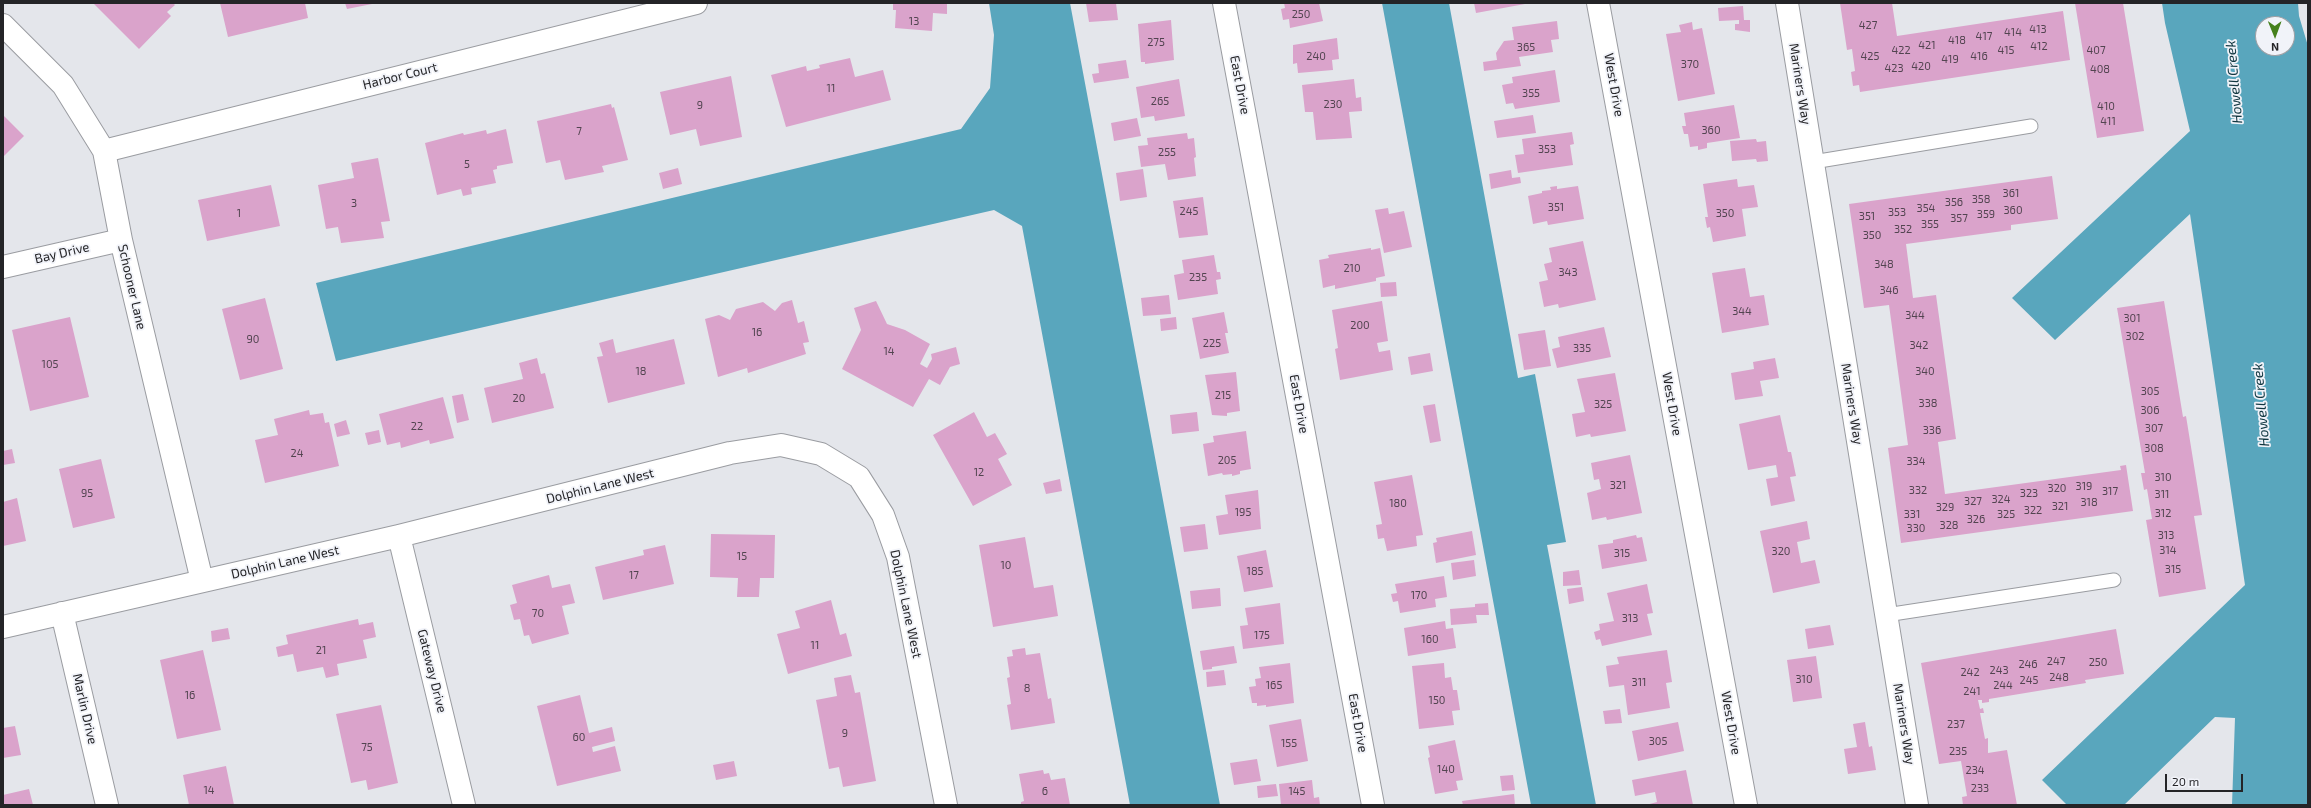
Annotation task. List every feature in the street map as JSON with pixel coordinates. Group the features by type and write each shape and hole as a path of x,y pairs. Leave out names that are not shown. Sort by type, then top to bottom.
{"street":[{"name":"Harbor Court","path":"104,152 696,3"},
{"name":"East Drive","path":"1224,3 1374,805"},
{"name":"West Drive","path":"1598,3 1746,805"},
{"name":"Mariners Way","path":"1787,3 1917,805"},
{"name":"Schooner Lane","path":"3,25 63,85 104,152 121,240 202,581"},
{"name":"Bay Drive","path":"3,267 121,240"},
{"name":"Dolphin Lane West","path":"3,627 62,612 399,536 730,453 781,445 821,454 859,477 883,515 896,550 946,805"},
{"name":"Gateway Drive","path":"399,536 464,805"},
{"name":"Marlin Drive","path":"62,612 107,805"}],"lane":[{"path":"1813,162 2031,126"},
{"path":"1886,615 2114,580"}],"water":[{"path":"989,3 1070,3 1220,805 1130,805 1022,226 994,210 336,361 316,283 961,129 990,88 994,35"},
{"path":"1382,3 1449,3 1518,378 1535,374 1566,542 1547,545 1596,805 1531,805"},
{"name":"Howell Creek","path":"2162,3 2298,3 2299,16 2308,46 2308,805 2232,805 2235,718 2215,717 2124,805 2067,805 2042,780 2245,585 2190,214 2055,340 2012,298 2190,131 2165,23"}],"building":[{"path":"93,3 173,3 175,5 167,12 171,16 139,49"},
{"path":"220,3 305,3 308,18 228,37"},
{"path":"345,3 372,3 372,4 347,9"},
{"path":"893,3 947,3 947,14 933,13 932,31 895,28 896,10 893,10"},
{"path":"1086,3 1116,3 1118,20 1089,22"},
{"path":"1284,3 1319,3 1323,21 1290,28 1289,19 1283,20 1281,9 1285,8"},
{"path":"1474,3 1525,3 1525,4 1476,13"},
{"path":"1840,3 1892,3 1897,36 2063,11 2070,60 1860,92 1859,85 1853,86 1851,72 1855,71 1852,49 1847,50"},
{"path":"2075,3 2123,3 2144,131 2097,138"},
{"path":"1743,6 1744,20 1750,20 1750,32 1735,30 1735,24 1739,24 1739,20 1719,21 1718,8"},
{"path":"1171,20 1174,60 1145,64 1145,62 1141,62 1138,24"},
{"path":"1557,21 1559,39 1551,40 1553,52 1519,57 1521,66 1484,71 1483,62 1497,60 1496,53 1504,41 1514,40 1512,27"},
{"path":"1692,22 1693,30 1702,28 1715,94 1678,101 1666,34 1681,32 1679,25"},
{"path":"1337,38 1339,59 1332,60 1333,70 1298,73 1297,63 1293,64 1293,45"},
{"path":"850,58 855,77 883,70 891,100 786,127 771,75 806,66 807,71 820,68 819,65"},
{"path":"1126,60 1129,78 1094,83 1092,74 1099,73 1098,64"},
{"path":"1555,70 1560,102 1515,109 1513,103 1506,104 1502,85 1513,83 1512,77"},
{"path":"731,76 742,137 700,146 696,129 670,135 660,92"},
{"path":"1179,79 1185,116 1155,121 1154,116 1141,118 1136,87"},
{"path":"1354,79 1356,98 1361,97 1362,111 1349,112 1352,138 1316,140 1313,112 1305,112 1302,85"},
{"path":"611,104 612,108 614,107 628,160 602,166 604,172 565,180 560,160 546,163 537,121"},
{"path":"1734,105 1740,138 1707,143 1707,148 1698,150 1698,146 1690,147 1688,134 1684,134 1682,126 1686,126 1684,113"},
{"path":"3,115 24,136 3,157"},
{"path":"1533,115 1536,133 1497,138 1494,121"},
{"path":"1137,118 1141,136 1114,141 1111,123"},
{"path":"506,129 513,163 497,166 497,169 493,170 496,183 471,188 472,194 463,196 461,189 437,195 425,143 463,133 464,135 486,130 487,134"},
{"path":"1572,132 1574,144 1570,145 1573,165 1518,173 1515,155 1524,154 1522,139"},
{"path":"1187,133 1188,139 1194,138 1196,176 1168,180 1165,164 1141,167 1138,146 1148,145 1147,138"},
{"path":"1756,139 1757,142 1766,141 1768,161 1757,162 1756,159 1732,161 1730,141"},
{"path":"378,158 390,221 381,222 384,238 341,243 338,227 326,229 318,185 354,178 351,163"},
{"path":"678,168 682,184 663,189 659,173"},
{"path":"1143,169 1147,197 1120,201 1116,173"},
{"path":"1511,170 1512,178 1520,177 1521,183 1491,189 1489,174"},
{"path":"2052,176 2058,219 2011,225 2011,230 1906,244 1913,298 1936,295 1956,439 1938,442 1945,494 2121,470 2120,466 2126,465 2133,511 1901,543 1888,448 1908,445 1889,305 1864,308 1849,204"},
{"path":"1737,179 1738,187 1754,185 1758,207 1742,209 1746,236 1713,242 1710,227 1707,228 1705,217 1708,217 1703,184"},
{"path":"271,185 280,226 207,241 198,200"},
{"path":"1557,186 1557,189 1578,186 1584,219 1548,225 1547,221 1533,224 1528,196 1542,193 1542,191 1551,190 1550,187"},
{"path":"1203,197 1208,235 1179,238 1173,201"},
{"path":"1388,208 1389,214 1404,211 1412,247 1384,253 1375,210"},
{"path":"1583,241 1596,300 1559,308 1558,304 1544,307 1539,282 1548,280 1544,264 1552,262 1549,248"},
{"path":"1371,248 1371,250 1380,248 1385,276 1376,278 1376,281 1335,289 1335,285 1323,288 1319,260 1329,258 1328,255"},
{"path":"1214,255 1217,272 1220,272 1221,279 1216,280 1218,294 1178,300 1174,275 1184,273 1182,260"},
{"path":"1745,268 1750,297 1764,295 1769,325 1722,333 1712,273"},
{"path":"1396,282 1397,296 1381,297 1380,283"},
{"path":"1169,295 1171,314 1143,316 1141,298"},
{"path":"265,298 283,369 240,380 222,309"},
{"path":"792,300 798,323 804,321 809,342 803,343 806,354 748,373 747,368 718,377 705,319 719,315 730,320 736,309 763,302 775,311 782,303"},
{"path":"876,301 887,324 905,330 930,344 920,364 927,368 932,359 931,354 956,347 960,364 950,367 940,385 929,379 913,407 842,369 861,330 854,308"},
{"path":"1382,301 1388,341 1377,343 1379,352 1390,350 1393,370 1340,380 1335,349 1338,348 1332,310"},
{"path":"2164,301 2183,417 2186,416 2202,515 2194,516 2206,589 2159,597 2146,520 2152,519 2147,489 2144,490 2141,473 2145,473 2117,308"},
{"path":"1224,312 1228,333 1225,333 1229,353 1200,359 1192,318"},
{"path":"70,317 89,397 30,411 12,330"},
{"path":"1176,317 1177,329 1161,331 1160,319"},
{"path":"1604,327 1611,357 1557,368 1552,349 1560,347 1558,337"},
{"path":"1545,330 1551,366 1524,370 1518,334"},
{"path":"613,339 616,353 674,339 685,384 608,403 597,357 603,356 599,343"},
{"path":"1430,353 1433,371 1411,375 1408,357"},
{"path":"537,358 541,374 545,373 554,408 492,423 484,388 523,379 519,363"},
{"path":"1775,358 1779,378 1760,381 1763,396 1735,400 1731,373 1754,369 1753,362"},
{"path":"1236,372 1240,411 1227,413 1227,416 1212,415 1205,375"},
{"path":"1615,373 1626,431 1591,437 1590,434 1576,437 1572,414 1585,412 1577,379"},
{"path":"463,394 469,420 457,423 452,396"},
{"path":"443,397 454,438 430,444 429,440 401,448 400,442 387,445 379,414"},
{"path":"1435,404 1441,441 1430,443 1423,406"},
{"path":"309,410 310,415 323,413 325,423 329,422 339,466 265,483 255,440 278,435 274,419"},
{"path":"974,412 987,437 995,433 1007,454 998,459 1012,485 973,506 933,435"},
{"path":"1197,412 1199,431 1172,434 1170,415"},
{"path":"1780,415 1788,452 1791,452 1796,476 1790,477 1795,501 1771,506 1766,479 1778,477 1776,465 1748,470 1739,424"},
{"path":"346,420 350,434 337,437 334,424"},
{"path":"379,430 381,442 368,445 365,433"},
{"path":"1246,431 1251,469 1240,471 1240,474 1232,476 1232,474 1223,475 1222,473 1208,476 1203,444 1214,442 1213,436"},
{"path":"12,449 15,463 3,465 3,451"},
{"path":"1630,455 1642,513 1607,520 1606,517 1592,520 1587,493 1601,489 1599,479 1594,480 1591,463"},
{"path":"101,459 115,518 73,528 59,469"},
{"path":"1412,475 1423,535 1416,536 1417,546 1387,551 1384,538 1378,539 1376,525 1382,524 1374,482"},
{"path":"1060,479 1062,491 1046,494 1043,483"},
{"path":"1258,490 1261,529 1219,535 1216,516 1228,514 1225,495"},
{"path":"17,498 26,541 3,546 3,502"},
{"path":"1807,521 1810,539 1797,542 1801,563 1815,560 1820,583 1773,593 1760,531"},
{"path":"1205,524 1208,549 1184,552 1180,527"},
{"path":"1472,531 1476,555 1436,563 1433,543 1437,542 1436,538"},
{"path":"711,534 775,535 774,578 760,578 759,597 737,597 738,578 710,577"},
{"path":"1636,535 1637,538 1642,537 1647,561 1602,569 1598,545 1613,543 1613,540"},
{"path":"1025,537 1034,588 1053,585 1058,616 993,627 979,545"},
{"path":"665,545 674,584 603,600 595,567 644,555 643,550"},
{"path":"1266,550 1273,587 1244,592 1237,556"},
{"path":"1474,560 1476,576 1453,580 1451,563"},
{"path":"1579,570 1581,585 1563,586 1563,572"},
{"path":"549,575 552,588 570,584 575,603 562,606 569,634 532,644 529,635 524,636 520,619 514,620 510,605 517,603 512,585"},
{"path":"1444,576 1447,597 1435,599 1436,607 1400,613 1398,601 1393,602 1391,594 1397,593 1395,584"},
{"path":"1647,584 1653,613 1647,614 1652,635 1602,646 1600,639 1596,640 1594,632 1600,630 1599,624 1614,621 1607,593"},
{"path":"1582,587 1584,601 1569,604 1567,589"},
{"path":"1220,588 1221,606 1192,609 1190,591"},
{"path":"831,600 840,635 846,633 852,656 788,674 777,634 800,628 795,611"},
{"path":"1280,603 1284,644 1243,649 1240,626 1248,625 1245,608"},
{"path":"1488,603 1489,615 1476,615 1477,623 1451,625 1450,609 1475,607 1475,604"},
{"path":"358,619 359,625 373,622 376,637 363,640 367,658 337,664 339,675 326,678 323,667 297,672 293,654 278,657 276,647 288,644 286,635"},
{"path":"1445,621 1446,629 1453,628 1456,648 1408,656 1404,628"},
{"path":"1830,625 1834,645 1808,649 1805,629"},
{"path":"228,628 230,639 212,642 211,631"},
{"path":"2116,629 2124,674 2085,680 2086,683 1989,699 1989,702 1982,703 1982,700 1978,700 1980,709 1983,708 1984,713 1980,713 1985,739 1988,738 1988,753 2007,750 2017,805 1963,805 1962,797 1967,796 1961,761 1939,764 1921,663"},
{"path":"1234,646 1237,663 1203,670 1200,651"},
{"path":"1025,648 1026,655 1040,653 1048,699 1051,698 1055,723 1011,730 1007,705 1011,704 1007,678 1010,677 1007,657 1013,656 1012,650"},
{"path":"203,650 221,730 177,739 160,660"},
{"path":"1667,650 1672,682 1666,683 1670,708 1628,715 1624,685 1609,687 1606,666 1619,664 1617,657"},
{"path":"1816,656 1822,698 1793,702 1787,660"},
{"path":"1290,663 1294,703 1266,707 1266,705 1257,706 1257,703 1252,703 1249,687 1256,686 1255,679 1261,678 1259,667"},
{"path":"1444,663 1445,678 1451,677 1453,690 1457,690 1460,710 1452,711 1454,725 1419,729 1412,666"},
{"path":"1224,670 1226,685 1207,687 1206,672"},
{"path":"851,675 855,693 860,692 876,781 843,787 839,767 829,769 816,700 837,696 834,678"},
{"path":"580,695 589,733 612,727 615,741 592,747 593,752 615,746 621,771 557,786 537,706"},
{"path":"381,705 398,783 368,790 366,780 351,783 336,714"},
{"path":"1620,709 1622,723 1605,724 1603,711"},
{"path":"1301,719 1308,761 1277,767 1269,725"},
{"path":"1678,722 1684,751 1638,761 1632,731"},
{"path":"1865,722 1869,747 1872,746 1876,770 1848,774 1844,749 1857,747 1853,724"},
{"path":"15,726 21,755 3,758 3,728"},
{"path":"1455,740 1463,780 1456,781 1458,790 1435,794 1428,758 1430,757 1428,746"},
{"path":"1257,759 1261,781 1234,785 1230,763"},
{"path":"734,761 737,776 716,780 713,765"},
{"path":"226,766 234,805 189,805 183,775"},
{"path":"1043,770 1044,774 1049,773 1051,780 1065,778 1070,805 1021,805 1021,802 1024,801 1019,774"},
{"path":"1686,770 1693,805 1646,805 1657,802 1655,792 1635,796 1632,780"},
{"path":"1513,775 1515,790 1502,791 1500,776"},
{"path":"1312,780 1314,798 1319,797 1320,805 1281,805 1279,784"},
{"path":"1276,784 1278,796 1258,798 1257,786"},
{"path":"29,789 33,805 3,805 3,795"},
{"path":"1514,794 1515,805 1463,805 1462,801"}]}
